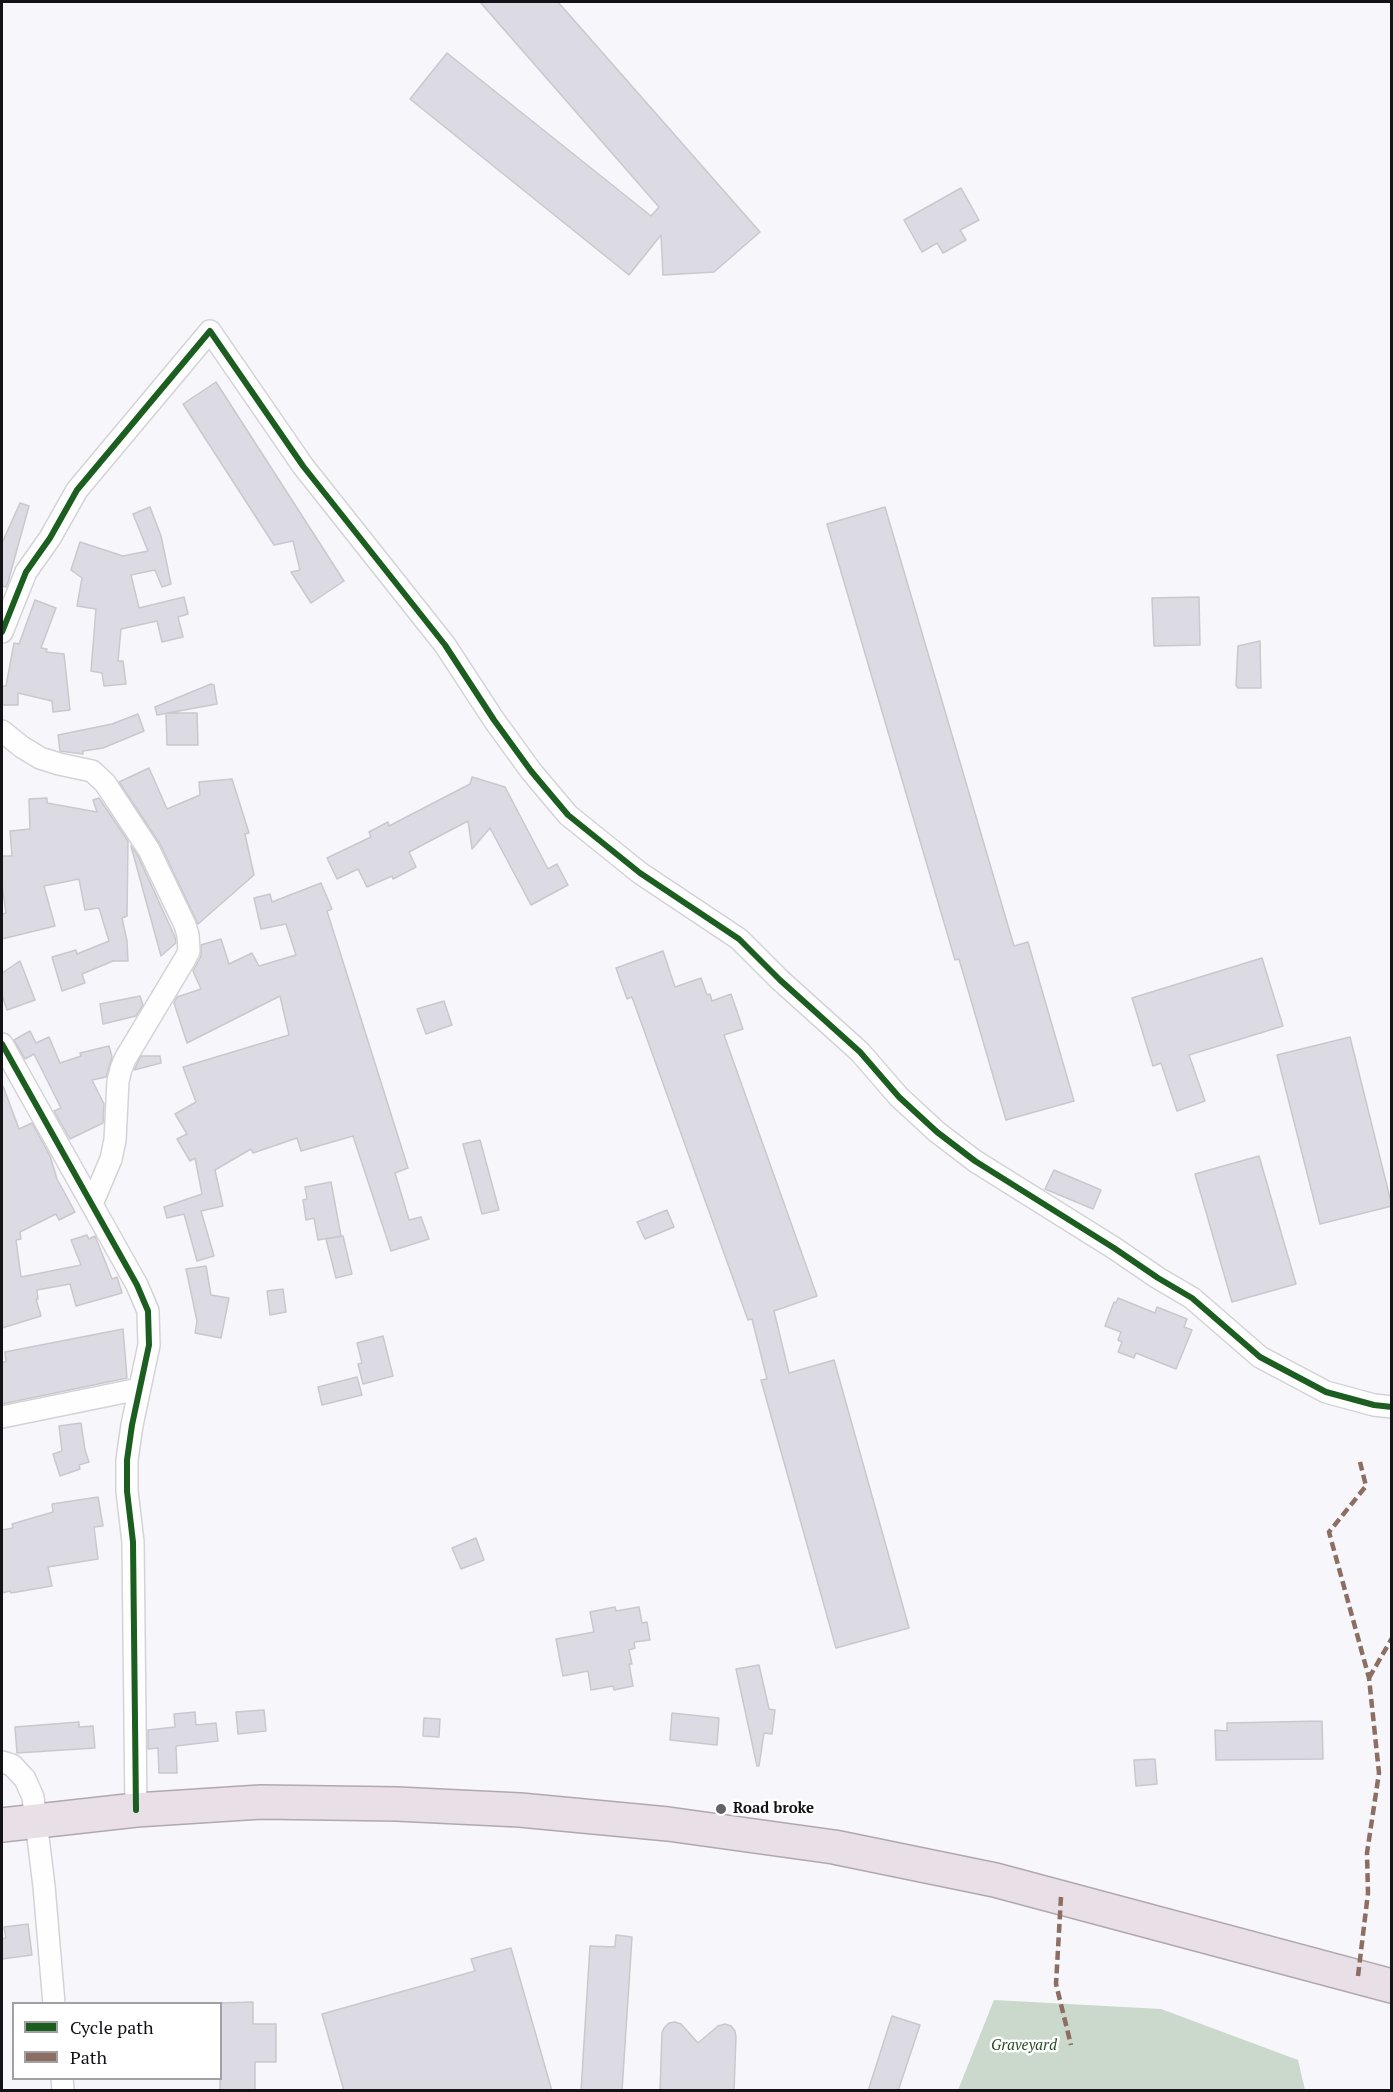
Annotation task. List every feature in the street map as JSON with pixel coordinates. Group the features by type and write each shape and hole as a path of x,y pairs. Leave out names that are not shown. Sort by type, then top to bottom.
{"highway":[{"path":"2,1825 136,1810 261,1802 397,1804 583,1815 668,1824 897,1858 995,1881 1392,1986"}],"street":[{"path":"2,632 26,572 50,538 77,490 210,331 303,466 445,645 494,720 531,771 568,815 640,873 739,939 780,980 860,1052 899,1097 937,1132 975,1161 1192,1298 1252,1350 1270,1362 1326,1392 1374,1405 1392,1407"},
{"path":"2,731 40,758 92,771 105,783 149,850 188,935 189,951 185,959 124,1059 118,1081 115,1140 111,1159 92,1204"},
{"path":"2,1044 138,1284 148,1311 149,1345 127,1460 127,1491 133,1542 136,1810"},
{"path":"2,1417 139,1389"},
{"path":"2,1762 12,1765 25,1779 33,1797 54,2002"}],"green space":[{"name":"Graveyard","path":"994,2000 1161,2009 1298,2060 1305,2090 958,2090"}],"building":[{"path":"480,2 558,2 760,232 714,272 663,275 661,235 629,275 410,99 447,53 651,216 659,207"},
{"path":"961,188 979,220 960,230 966,240 943,253 937,243 922,252 904,220"},
{"path":"216,382 344,581 311,603 291,572 300,570 293,541 274,545 183,404"},
{"path":"20,503 29,506 6,587 2,586 2,543"},
{"path":"150,507 161,536 171,584 162,587 155,570 131,575 139,608 184,597 188,614 178,617 183,637 162,642 157,621 121,629 118,661 123,661 126,684 104,686 102,673 91,671 96,609 77,606 82,578 71,570 80,542 123,556 148,551 133,514"},
{"path":"885,507 1014,946 1028,942 1074,1101 1006,1120 959,959 955,960 827,524"},
{"path":"1199,597 1200,645 1154,646 1152,598"},
{"path":"35,600 56,608 41,648 47,649 46,652 64,654 70,710 53,712 52,701 18,693 18,705 2,705 2,686 6,686 14,643 19,644"},
{"path":"1260,641 1261,688 1238,688 1236,685 1238,646"},
{"path":"211,684 214,685 217,704 157,715 155,707"},
{"path":"166,713 197,713 198,745 167,745"},
{"path":"138,714 144,731 103,748 83,751 83,754 60,751 58,735 112,724"},
{"path":"149,768 167,809 200,795 199,782 232,779 249,833 245,834 254,875 198,924 160,844 119,782"},
{"path":"472,777 505,787 548,869 557,864 568,885 531,905 490,828 472,849 468,821 409,852 416,867 393,879 392,876 367,887 358,869 337,879 327,858 371,837 369,832 388,822 389,826 470,784"},
{"path":"47,798 47,803 97,812 93,800 99,798 128,841 127,916 122,918 128,961 113,961 82,974 85,983 62,991 52,957 76,950 77,954 109,941 99,908 85,910 79,879 44,886 55,926 2,939 2,914 6,913 2,885 2,856 12,856 10,831 30,829 29,799"},
{"path":"131,846 138,856 175,937 176,943 161,956"},
{"path":"321,883 332,909 327,911 408,1168 395,1173 409,1220 421,1217 429,1239 391,1251 353,1136 301,1151 297,1138 253,1153 251,1149 215,1170 223,1206 201,1211 214,1256 197,1261 184,1214 167,1218 164,1207 202,1194 195,1158 190,1161 177,1139 187,1134 175,1114 196,1102 183,1067 289,1035 280,996 187,1043 174,1003 177,997 201,989 193,971 201,956 201,945 221,939 229,964 252,953 259,966 296,955 286,924 261,929 254,898 270,894 272,902"},
{"path":"663,951 675,987 701,978 707,995 710,994 712,1001 731,994 743,1029 724,1035 817,1296 774,1311 789,1373 834,1360 909,1628 836,1648 761,1380 767,1379 752,1319 748,1320 632,997 627,999 616,968"},
{"path":"1262,958 1283,1026 1189,1055 1205,1101 1177,1111 1161,1063 1153,1066 1132,998"},
{"path":"20,961 35,1000 7,1010 2,995 2,973"},
{"path":"140,996 143,1005 136,1016 103,1024 100,1004"},
{"path":"444,1001 452,1025 426,1034 417,1009"},
{"path":"30,1031 36,1043 49,1037 60,1063 81,1056 80,1053 109,1046 112,1057 106,1077 92,1080 104,1104 103,1123 70,1139 54,1111 61,1108 34,1054 25,1059 14,1040"},
{"path":"1350,1037 1392,1206 1320,1224 1277,1055"},
{"path":"141,1056 160,1056 161,1063 134,1070"},
{"path":"2,1086 19,1129 32,1123 50,1156 57,1179 75,1212 59,1220 56,1214 20,1232 21,1239 16,1240 21,1277 81,1265 71,1240 87,1235 89,1239 95,1236 112,1279 117,1277 122,1293 76,1306 70,1284 37,1290 38,1299 36,1299 41,1316 2,1328"},
{"path":"480,1140 499,1210 482,1214 463,1144"},
{"path":"1259,1156 1296,1284 1232,1302 1195,1174"},
{"path":"1054,1170 1101,1190 1093,1209 1045,1189"},
{"path":"331,1182 341,1236 318,1240 314,1218 306,1220 303,1200 307,1199 305,1187"},
{"path":"667,1210 674,1227 645,1239 637,1222"},
{"path":"343,1236 352,1274 336,1278 326,1239"},
{"path":"206,1266 211,1295 229,1298 221,1338 195,1333 197,1321 186,1269"},
{"path":"283,1289 286,1312 270,1315 267,1291"},
{"path":"1118,1298 1155,1313 1157,1307 1187,1319 1184,1327 1192,1330 1176,1369 1136,1353 1134,1358 1118,1352 1122,1342 1118,1340 1121,1332 1105,1326 1114,1302 1116,1303"},
{"path":"123,1329 127,1378 2,1404 2,1362 6,1362 5,1352"},
{"path":"383,1336 393,1376 363,1384 358,1364 362,1363 357,1343"},
{"path":"357,1377 362,1395 322,1405 318,1387"},
{"path":"81,1423 89,1462 79,1465 80,1469 60,1476 53,1454 62,1451 59,1426"},
{"path":"98,1497 103,1526 94,1527 98,1559 48,1567 52,1586 2,1593 2,1530 13,1528 12,1524 53,1512 52,1504"},
{"path":"476,1538 484,1560 461,1569 452,1548"},
{"path":"615,1607 616,1611 639,1607 642,1623 647,1622 650,1640 634,1642 635,1648 629,1650 633,1686 614,1690 613,1686 591,1690 588,1671 563,1676 556,1639 594,1632 590,1612"},
{"path":"759,1665 769,1709 775,1710 772,1734 764,1733 759,1766 757,1766 736,1669"},
{"path":"264,1710 266,1731 238,1734 236,1712"},
{"path":"195,1712 196,1725 216,1723 218,1741 176,1746 177,1773 159,1773 158,1748 148,1749 148,1730 175,1727 174,1714"},
{"path":"672,1713 719,1718 717,1745 670,1740"},
{"path":"424,1718 440,1719 439,1737 423,1736"},
{"path":"1322,1721 1323,1759 1216,1760 1215,1730 1227,1731 1227,1723"},
{"path":"79,1722 79,1727 93,1726 95,1748 17,1753 15,1727"},
{"path":"1155,1759 1157,1784 1136,1786 1134,1760"},
{"path":"28,1924 32,1955 2,1959 2,1939 6,1938 4,1927"},
{"path":"616,1935 632,1937 622,2091 581,2091 590,1946 615,1947"},
{"path":"511,1948 552,2091 344,2091 322,2014 475,1971 471,1959"},
{"path":"253,2002 253,2024 276,2024 276,2062 255,2062 255,2091 220,2091 222,2003"},
{"path":"892,2016 920,2025 898,2091 868,2091"},
{"path":"669,2023 681,2024 698,2043 718,2026 725,2024 731,2026 736,2037 734,2091 660,2090 662,2033"}],"marked path":[{"path":"1358,1976 1368,1893 1367,1853 1379,1773 1369,1678 1329,1532 1366,1486 1360,1462"},
{"path":"1369,1678 1392,1638"},
{"path":"1061,1897 1056,1984 1071,2045"}],"cycle path":[{"path":"2,632 26,572 50,538 77,490 210,331 303,466 445,645 494,720 531,771 568,815 640,873 739,939 780,980 860,1052 899,1097 937,1132 975,1161 1192,1298 1260,1357 1326,1392 1374,1405 1392,1407"},
{"path":"2,1044 137,1285 148,1311 149,1345 127,1460 127,1491 133,1542 136,1810"}],"place":[{"name":"Road broke","path":"721,1809"}]}
